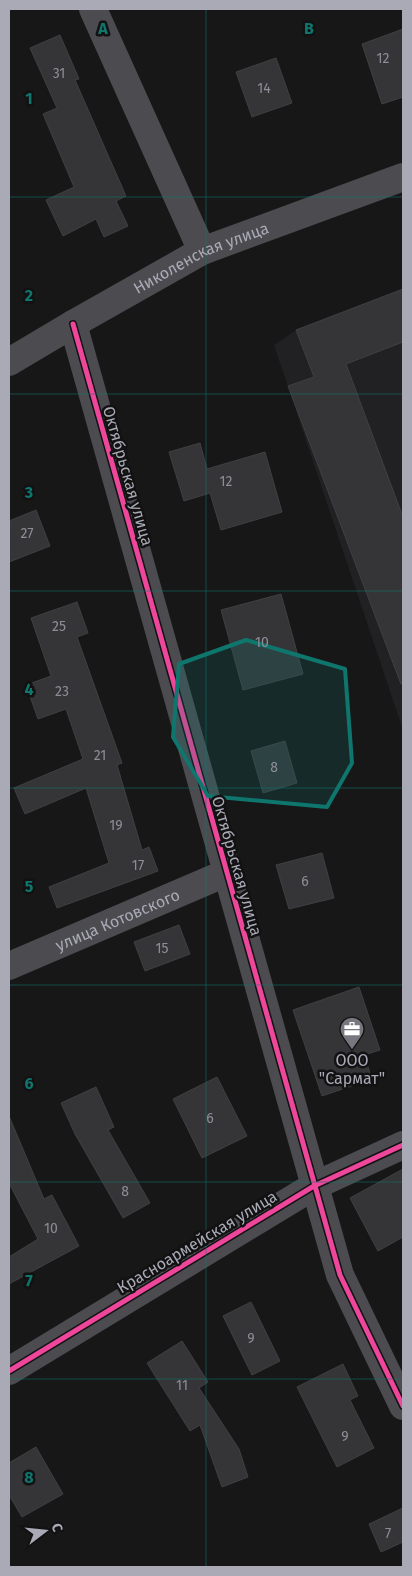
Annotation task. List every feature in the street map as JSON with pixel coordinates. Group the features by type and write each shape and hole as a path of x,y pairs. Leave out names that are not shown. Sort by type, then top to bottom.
{"street":[{"path":"94,9 202,251"},
{"name":"Николенская улица","path":"9,362 72,324 202,251 403,177"},
{"name":"Октябрьская улица","path":"72,324 340,1275 403,1406"},
{"name":"улица Котовского","path":"9,966 226,873"},
{"name":"Красноармейская улица","path":"9,1371 314,1186 403,1145"}],"highlighted area":[{"path":"246,640 345,669 352,763 327,807 208,796 173,737 179,664"}],"shaded area":[{"path":"403,289 403,730 274,345 296,330"}],"building":[{"path":"403,29 403,97 382,104 362,44"},
{"path":"60,35 79,79 75,80 126,196 116,201 128,226 104,237 96,219 63,236 46,200 74,187 43,114 57,108 30,48"},
{"path":"276,58 292,103 252,117 236,72"},
{"path":"403,289 403,342 346,364 403,517 403,683 401,684 288,386 314,377 296,330"},
{"path":"200,443 207,469 265,452 282,512 221,530 210,493 184,501 169,452"},
{"path":"36,510 50,546 9,562 9,521"},
{"path":"281,594 303,674 243,690 221,610"},
{"path":"77,602 88,633 77,637 122,763 117,765 142,850 149,847 158,871 57,908 49,887 109,863 86,788 25,814 14,788 83,759 66,709 38,719 26,685 51,676 31,618"},
{"path":"285,741 297,783 263,793 251,751"},
{"path":"322,853 334,898 289,909 276,865"},
{"path":"179,925 190,954 145,971 134,942"},
{"path":"359,987 380,1050 364,1055 372,1079 322,1096 293,1010"},
{"path":"217,1077 247,1136 202,1158 173,1099"},
{"path":"96,1087 114,1127 108,1130 150,1203 123,1218 75,1134 61,1103"},
{"path":"9,1116 44,1199 52,1195 79,1246 9,1284 9,1257 38,1239 9,1183"},
{"path":"403,1169 403,1237 378,1251 350,1198"},
{"path":"251,1302 280,1361 252,1375 223,1316"},
{"path":"182,1341 208,1382 199,1388 239,1449 248,1477 222,1487 200,1425 190,1431 147,1363"},
{"path":"343,1364 358,1396 350,1400 374,1448 337,1467 297,1387"},
{"path":"36,1447 63,1494 22,1517 9,1495 9,1463"},
{"path":"403,1508 403,1542 381,1552 369,1524"}],"cycle path":[{"path":"73,324 340,1275 403,1406"},
{"path":"9,1371 314,1186 403,1145"}],"place":[{"name":"ООО \"Сармат\"","path":"352,1050"}]}
